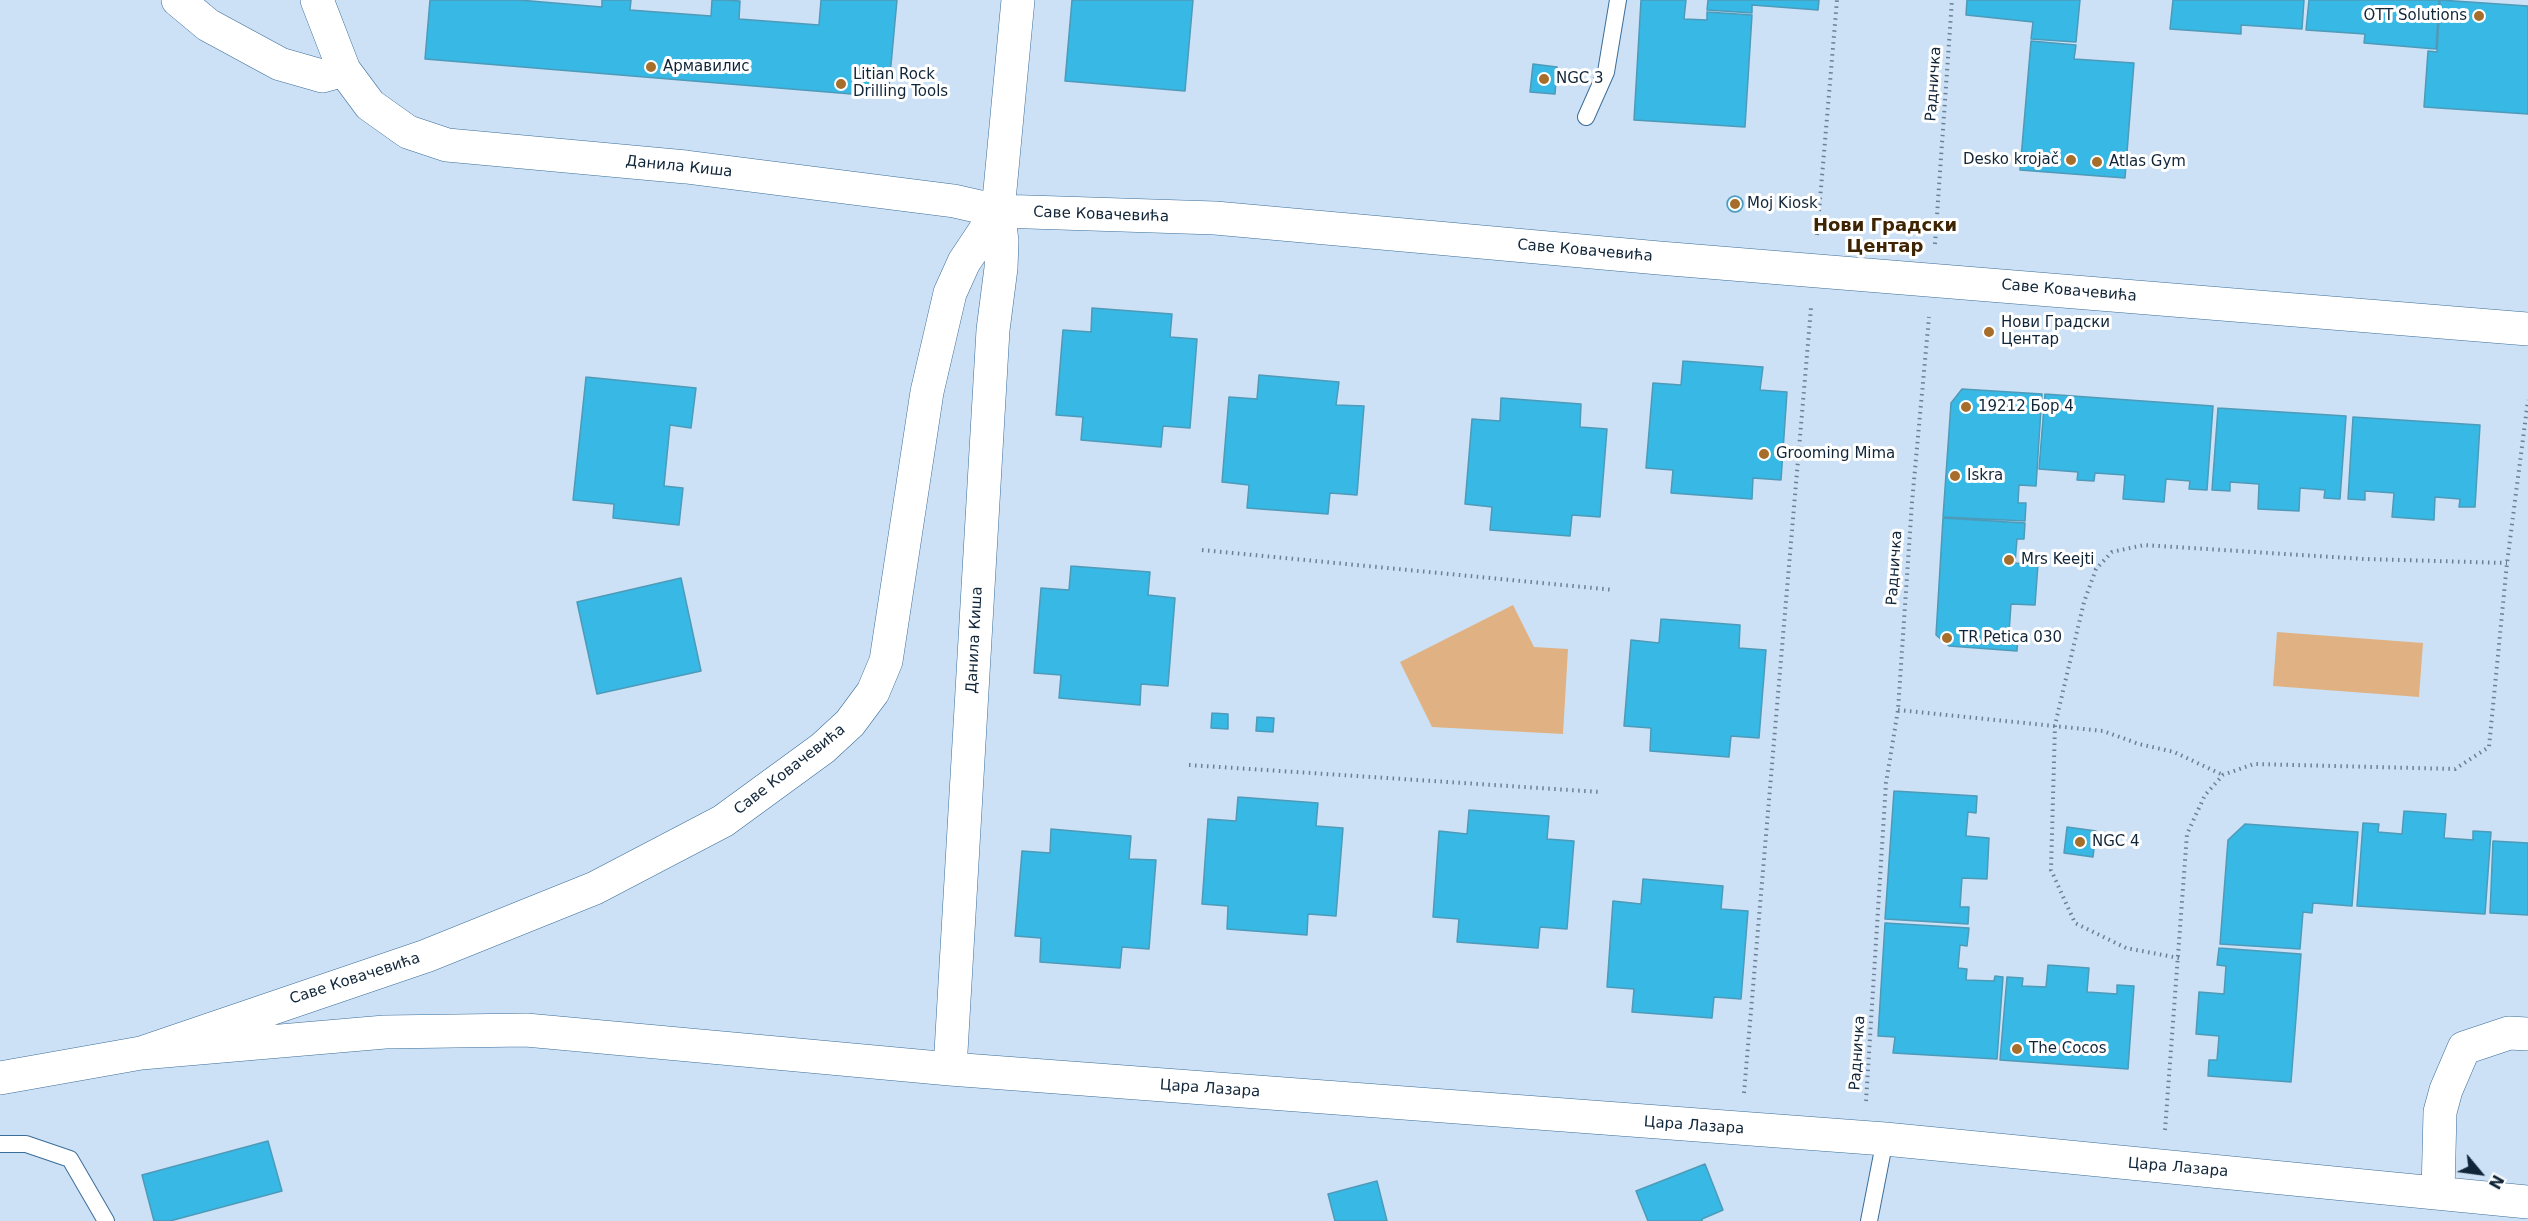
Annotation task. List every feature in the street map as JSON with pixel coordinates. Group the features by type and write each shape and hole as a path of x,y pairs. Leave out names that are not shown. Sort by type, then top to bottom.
{"street":[{"path":"178,0 208,25 280,64 322,76 344,70"},
{"name":"Данила Киша","path":"317,0 344,70 370,105 408,132 447,145 686,167 954,201 998,212"},
{"name":"Данила Киша","path":"950,1069 993,330 1001,268 1002,241 998,212 1018,0"},
{"name":"Саве Ковачевића","path":"141,1053 426,956 595,888 723,821 823,748 850,723 873,692 886,661 927,392 950,293 964,262 998,212 1215,218 2528,329"},
{"path":"2495,327 2528,310"},
{"name":"Цара Лазара","path":"141,1053 385,1032 526,1030 950,1069 1875,1139 2528,1202"},
{"path":"2438,1193 2440,1112 2446,1090 2464,1048 2509,1033 2528,1034"},
{"path":"0,1078 141,1053"}],"lane":[{"path":"1586,117 1606,72 1618,0"},
{"path":"1869,1221 1875,1139"},
{"path":"0,1144 26,1144 70,1159 106,1221"}],"path":[{"path":"1740,1129 1837,0"},
{"name":"Радничка","path":"1875,1139 1886,783 1898,710 1912,502 1932,280 1952,0"},
{"path":"2162,1167 2187,834 2205,795 2223,775 2254,764 2455,769 2489,747 2507,563 2528,400"},
{"path":"2179,958 2126,948 2075,923 2051,870 2055,725 2084,602 2096,569 2112,552 2144,545 2364,559 2507,563"},
{"path":"1203,550 1614,590"},
{"path":"1898,710 2103,731 2139,744 2174,752 2223,775"},
{"path":"1189,765 1600,792"}],"shaded area":[{"path":"1513,605 1534,647 1568,649 1563,734 1432,727 1400,662"},
{"path":"2277,632 2423,643 2419,697 2273,686"}],"building":[{"path":"430,0 519,0 602,7 602,0 631,0 630,10 711,16 712,0 740,1 739,19 819,25 821,0 897,0 888,97 425,59"},
{"path":"1072,0 1193,0 1185,91 1065,81"},
{"path":"1641,0 1686,0 1684,19 1707,20 1707,12 1752,15 1745,127 1634,120"},
{"path":"1708,0 1819,0 1818,10 1752,5 1752,13 1707,10"},
{"path":"1967,0 2080,0 2076,42 2031,39 2033,22 1966,15"},
{"path":"2173,0 2304,0 2302,29 2241,25 2241,34 2170,29"},
{"path":"2309,0 2439,0 2436,49 2364,43 2365,34 2306,30"},
{"path":"2440,0 2528,6 2528,114 2424,107 2428,51 2437,52"},
{"path":"2031,41 2076,45 2074,59 2134,63 2125,178 2020,170"},
{"name":"NGC 3","path":"1533,64 1557,67 1555,94 1530,92"},
{"name":"Moj Kiosk","path":"1732,196 1738,196 1743,204 1741,210 1732,212 1727,207 1727,201"},
{"path":"1092,308 1172,314 1170,337 1197,339 1190,428 1163,426 1161,447 1081,440 1083,417 1056,415 1063,330 1091,332"},
{"path":"1683,361 1763,367 1760,390 1787,392 1781,480 1753,478 1752,499 1671,493 1673,470 1646,468 1653,383 1681,385"},
{"path":"1259,375 1339,382 1336,405 1364,406 1357,495 1330,493 1328,514 1247,508 1249,485 1222,482 1229,397 1257,399"},
{"path":"586,377 696,388 691,428 670,425 664,486 683,488 679,525 613,518 614,504 573,500"},
{"path":"1962,389 2042,394 2036,486 2019,485 2018,503 2026,503 2025,521 1943,517 1951,403"},
{"path":"2045,394 2213,406 2207,490 2189,489 2190,481 2166,479 2164,502 2123,499 2125,475 2095,473 2094,481 2077,480 2078,472 2039,469"},
{"path":"1501,398 1581,404 1580,427 1607,429 1600,517 1572,515 1570,536 1490,530 1492,507 1465,504 1472,419 1500,421"},
{"path":"2218,408 2346,416 2340,499 2324,498 2325,490 2300,488 2299,511 2258,509 2259,484 2230,482 2230,491 2212,490"},
{"path":"2353,417 2480,425 2475,507 2459,507 2460,499 2435,497 2434,520 2392,517 2394,493 2365,491 2365,500 2348,499"},
{"path":"1943,518 2025,523 2024,539 2017,539 2015,563 2038,564 2035,605 2011,604 2009,633 2018,634 2017,651 1949,646 1936,635"},
{"path":"1071,566 1150,572 1148,595 1175,598 1168,686 1141,684 1140,705 1059,698 1061,675 1034,673 1041,588 1069,590"},
{"path":"681,578 701,671 597,694 577,602"},
{"path":"1661,619 1740,625 1739,648 1766,650 1759,738 1731,736 1729,757 1650,751 1651,728 1624,726 1631,640 1659,643"},
{"path":"1212,713 1228,714 1228,729 1211,728"},
{"path":"1257,717 1274,718 1273,732 1256,731"},
{"path":"1894,791 1977,796 1976,813 1968,812 1966,836 1989,838 1987,879 1962,878 1960,907 1969,907 1968,924 1885,919"},
{"path":"1238,797 1318,803 1316,826 1343,828 1336,916 1308,914 1307,935 1227,929 1228,906 1202,904 1208,819 1236,821"},
{"path":"1469,810 1549,816 1547,839 1574,841 1567,929 1540,927 1538,948 1457,942 1459,919 1433,917 1439,831 1467,834"},
{"path":"2404,811 2446,814 2444,838 2473,840 2473,831 2491,832 2485,914 2357,906 2363,823 2379,824 2378,832 2402,834"},
{"path":"2245,824 2358,832 2352,906 2313,903 2312,913 2303,912 2300,949 2220,944 2228,840"},
{"name":"NGC 4","path":"2067,827 2096,831 2093,857 2064,853"},
{"path":"1051,829 1131,836 1129,859 1156,860 1149,949 1122,947 1120,968 1040,962 1041,938 1015,936 1022,851 1050,853"},
{"path":"2493,841 2528,843 2528,915 2490,913"},
{"path":"1643,879 1723,886 1721,909 1748,911 1741,999 1714,997 1712,1018 1632,1012 1634,989 1607,987 1613,901 1641,904"},
{"path":"1885,923 1969,928 1967,946 1960,945 1958,968 1967,969 1966,980 1994,981 1995,976 2003,977 1997,1059 1893,1053 1895,1037 1878,1036"},
{"path":"2219,948 2301,954 2291,1082 2208,1076 2209,1060 2217,1060 2219,1036 2196,1034 2199,992 2224,994 2226,966 2217,965"},
{"path":"2048,965 2089,968 2087,992 2117,994 2117,985 2134,986 2128,1069 2000,1060 2007,977 2023,978 2022,986 2046,987"},
{"path":"268,1141 282,1191 170,1221 154,1221 142,1175"},
{"path":"1705,1164 1723,1210 1702,1221 1648,1221 1636,1191"},
{"path":"1377,1181 1387,1221 1335,1221 1328,1194"}],"place":[{"name":"OTT Solutions","path":"2479,16"},
{"name":"Армавилис","path":"651,67"},
{"name":"NGC 3","path":"1544,79"},
{"name":"Litian Rock Drilling Tools","path":"841,84"},
{"name":"Desko krojač","path":"2071,160"},
{"name":"Atlas Gym","path":"2097,162"},
{"name":"Moj Kiosk","path":"1735,204"},
{"name":"Нови Градски Центар","path":"1989,332"},
{"name":"19212 Бор 4","path":"1966,407"},
{"name":"Grooming Mima","path":"1764,454"},
{"name":"Iskra","path":"1955,476"},
{"name":"Mrs Keejti","path":"2009,560"},
{"name":"TR Petica 030","path":"1947,638"},
{"name":"NGC 4","path":"2080,842"},
{"name":"The Cocos","path":"2017,1049"}],"district":[{"name":"Нови Градски Центар","path":"1885,236"}]}
